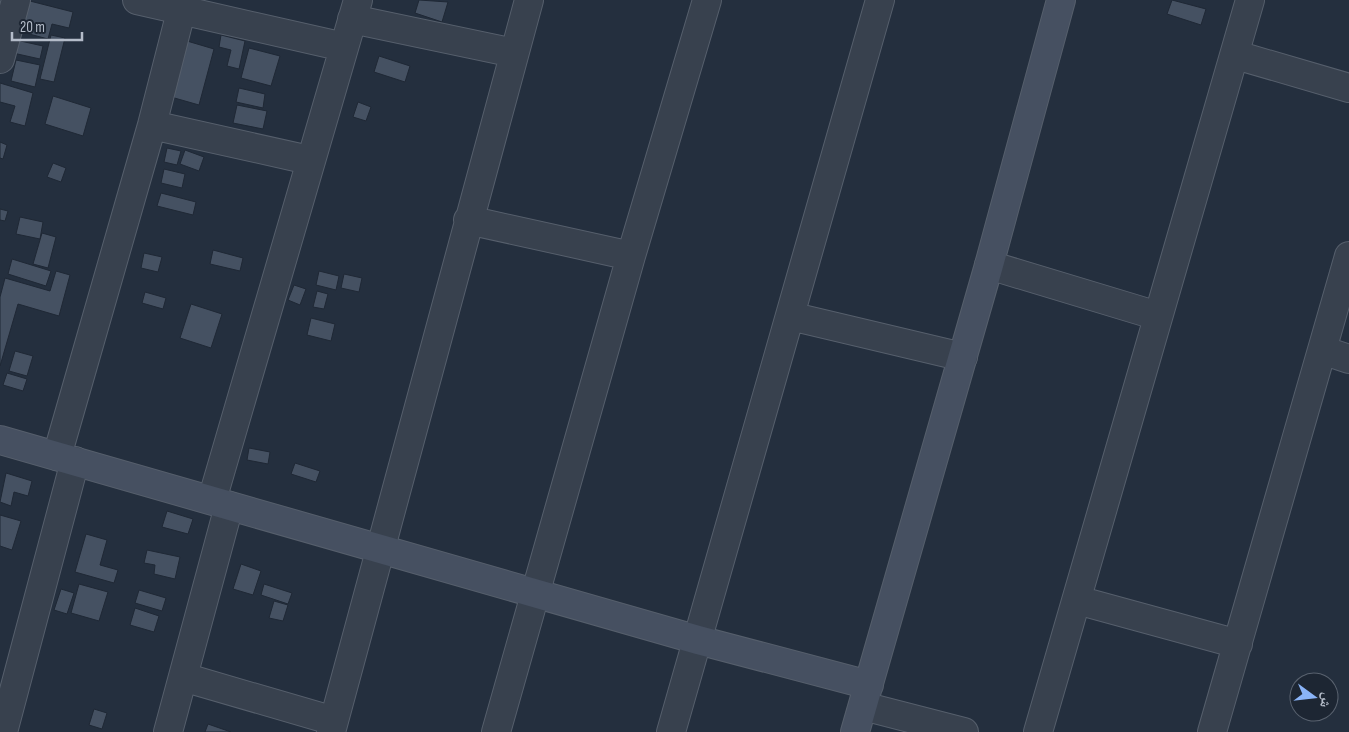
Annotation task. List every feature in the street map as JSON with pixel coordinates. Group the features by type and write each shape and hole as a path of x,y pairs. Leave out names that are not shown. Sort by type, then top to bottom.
{"street":[{"path":"0,59 16,0"},
{"path":"137,0 183,4 344,47"},
{"path":"183,676 333,727 468,220 529,0"},
{"path":"496,732 707,0"},
{"path":"672,732 880,0"},
{"path":"855,732 989,265 1061,0"},
{"path":"1038,732 1158,316 1236,55 1250,0"},
{"path":"3,732 66,458 183,4"},
{"path":"168,732 183,676 221,503 309,160 355,9 514,53"},
{"path":"1236,55 1349,88"},
{"path":"152,125 309,160"},
{"path":"468,220 632,256"},
{"path":"1212,732 1349,256"},
{"path":"989,265 1158,316"},
{"path":"790,316 963,357"},
{"path":"1322,350 1349,358"},
{"path":"0,440 536,592 698,640 866,696 964,732"},
{"path":"1077,600 1238,644"}],"building":[{"path":"26,0 73,12 69,28 52,24 48,39 18,31"},
{"path":"419,0 448,2 442,22 415,13"},
{"path":"1172,0 1206,9 1201,25 1167,14"},
{"path":"51,35 65,38 54,82 40,79"},
{"path":"221,35 245,41 239,69 227,66 231,50 219,47"},
{"path":"16,40 43,46 40,59 13,53"},
{"path":"187,41 214,49 199,105 171,97"},
{"path":"249,48 280,56 271,86 241,78"},
{"path":"379,56 410,66 405,82 374,72"},
{"path":"16,60 40,65 35,87 11,81"},
{"path":"0,83 33,93 25,126 10,122 15,106 0,102"},
{"path":"239,88 265,94 263,108 236,102"},
{"path":"53,96 91,108 83,136 45,124"},
{"path":"358,102 371,107 366,121 353,117"},
{"path":"237,105 267,111 263,129 233,123"},
{"path":"0,142 7,145 3,159 0,158"},
{"path":"167,148 181,151 177,165 164,162"},
{"path":"185,150 204,157 199,171 180,164"},
{"path":"53,163 66,168 61,182 47,177"},
{"path":"164,169 185,174 182,188 161,183"},
{"path":"161,193 196,202 193,215 157,206"},
{"path":"0,209 8,211 5,221 0,220"},
{"path":"20,217 43,222 40,239 16,234"},
{"path":"42,233 56,237 48,268 33,264"},
{"path":"213,250 243,258 240,271 210,264"},
{"path":"144,253 162,257 158,272 141,268"},
{"path":"12,259 51,271 46,286 8,274"},
{"path":"56,271 70,275 59,316 18,304 0,366 0,297 5,278 50,291"},
{"path":"319,271 339,276 336,290 316,285"},
{"path":"344,274 362,278 359,292 341,288"},
{"path":"294,285 306,289 300,305 288,300"},
{"path":"317,291 328,294 324,309 313,307"},
{"path":"145,292 166,298 163,309 142,303"},
{"path":"191,304 222,314 211,348 180,338"},
{"path":"311,318 335,324 331,341 307,335"},
{"path":"15,351 33,356 27,376 9,371"},
{"path":"7,373 27,379 23,391 3,385"},
{"path":"249,448 270,452 268,464 247,460"},
{"path":"295,463 320,471 316,482 291,474"},
{"path":"6,473 32,481 28,496 14,492 11,506 0,502"},
{"path":"167,511 193,519 188,534 162,527"},
{"path":"0,515 21,521 12,550 0,546"},
{"path":"86,534 107,540 100,565 118,570 114,583 75,572"},
{"path":"147,550 180,557 175,579 154,574 155,565 144,563"},
{"path":"241,564 261,571 253,595 233,589"},
{"path":"79,584 108,592 99,621 71,613"},
{"path":"264,584 292,593 288,604 261,595"},
{"path":"61,589 74,593 67,614 54,610"},
{"path":"139,590 166,598 162,611 135,603"},
{"path":"274,601 288,605 283,621 269,618"},
{"path":"135,608 159,616 154,632 130,625"},
{"path":"94,709 107,713 102,729 89,725"},
{"path":"208,724 231,732 205,732"}]}
